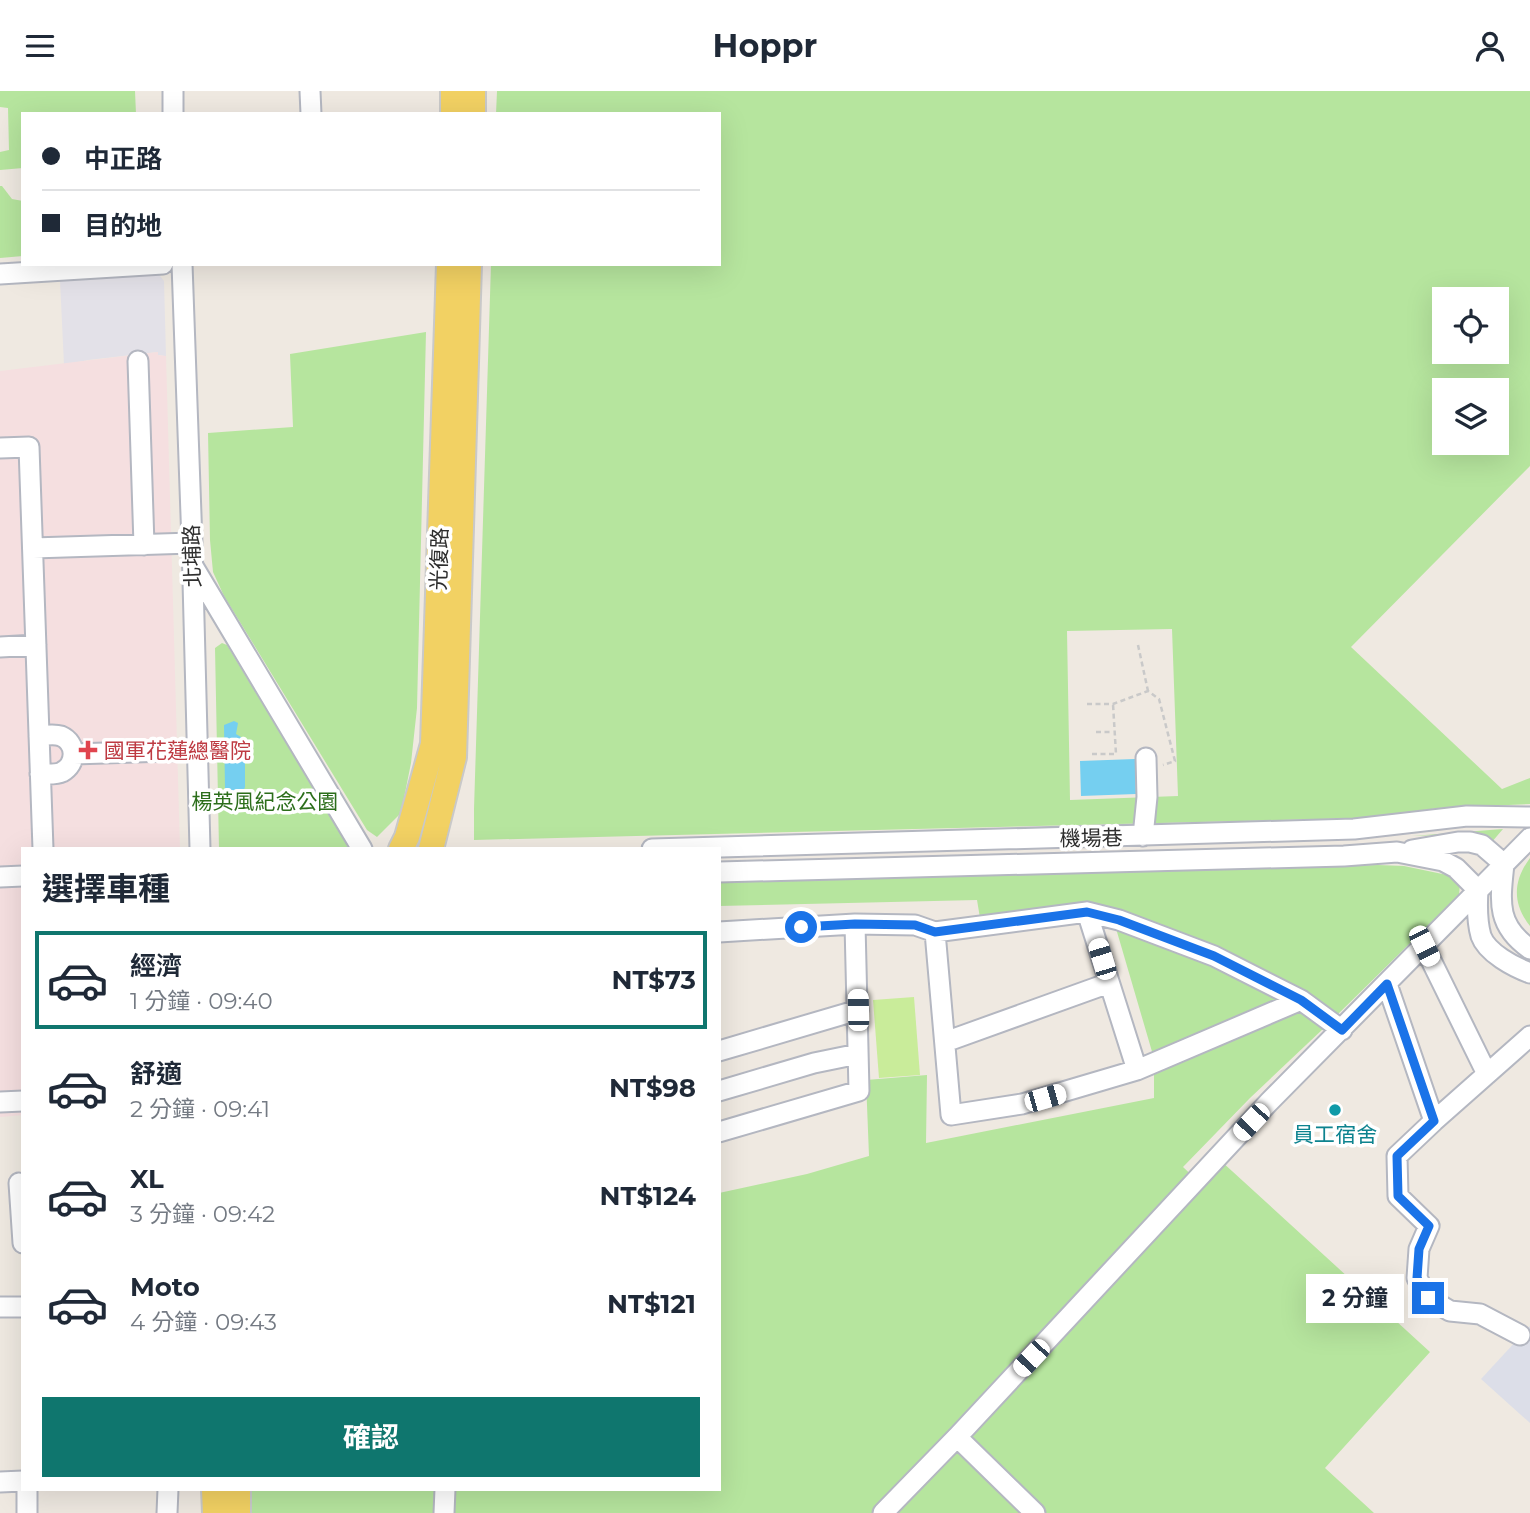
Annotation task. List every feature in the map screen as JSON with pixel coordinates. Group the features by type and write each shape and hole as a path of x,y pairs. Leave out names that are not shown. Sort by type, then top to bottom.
{"main road":[{"path":"453,91 453,112"},
{"path":"473,91 473,112"},
{"name":"光復路","path":"404,843 433,744 449,266"},
{"name":"光復路","path":"435,847 454,757 469,266"},
{"path":"214,1491 215,1513"},
{"path":"238,1491 238,1513"}],"street":[{"path":"173,91 173,112"},
{"path":"310,91 310,112"},
{"path":"0,274 130,266"},
{"name":"北埔路","path":"181,266 200,847"},
{"path":"138,361 144,545"},
{"path":"0,448 29,447 43,847"},
{"path":"33,548 192,543"},
{"path":"192,565 361,847"},
{"path":"0,647 36,645"},
{"path":"39,736 63,737 69,741 74,754 65,771 40,774"},
{"path":"74,754 197,750"},
{"path":"1143,836 1147,797 1146,765"},
{"name":"機場巷","path":"721,847 1354,829 1467,816 1530,817"},
{"path":"883,1513 1269,1102 1530,838"},
{"name":"機場巷","path":"721,872 1330,857 1397,852 1458,842 1482,845 1504,864"},
{"path":"404,843 429,847"},
{"name":"機場巷","path":"1397,852 1443,861 1455,868 1478,890"},
{"path":"1504,864 1501,896 1504,919 1517,940 1530,949"},
{"path":"0,877 21,876"},
{"path":"1478,890 1477,911 1482,938 1501,959 1530,973"},
{"path":"1087,912 1137,1070"},
{"path":"721,932 855,924 915,925 935,932 1087,912 1119,920 1214,956 1301,1000 1342,1030"},
{"path":"721,1131 859,1091 855,924"},
{"path":"935,932 951,1115 1022,1104 1137,1070 1301,1000"},
{"path":"1424,946 1487,1074"},
{"path":"945,1042 1109,983"},
{"path":"1387,984 1434,1121"},
{"path":"721,1050 858,1010"},
{"path":"1520,1335 1480,1314 1450,1311 1428,1298 1417,1278 1419,1249 1429,1226 1398,1196 1397,1156 1530,1036"},
{"path":"721,1090 814,1063 858,1054"},
{"path":"0,1102 21,1101"},
{"path":"14,1184 21,1230"},
{"path":"0,1307 21,1307"},
{"path":"957,1437 1035,1513"},
{"path":"0,1482 21,1481"},
{"path":"27,1491 27,1513"},
{"path":"167,1513 168,1491"},
{"path":"444,1513 445,1491"}],"path":[{"path":"1138,645 1148,691 1159,699 1175,761 1146,765"},
{"path":"1087,704 1113,704 1148,691"},
{"path":"1092,754 1116,754 1113,704"},
{"path":"1096,732 1114,732"}],"shaded area":[{"path":"157,272 164,281 166,356 158,355 157,352 64,365 60,280"},
{"name":"國軍花蓮總醫院","path":"158,352 158,355 166,356 180,847 21,847 21,1115 0,1117 0,371"},
{"path":"1530,1326 1530,1423 1481,1379"}],"green space":[{"path":"0,91 135,91 136,112 21,112 21,168 0,170 0,152 9,150 8,108 0,107"},
{"path":"497,91 1530,91 1530,466 1351,647 1502,789 1530,778 1530,804 1439,808 1361,818 474,840 491,266 721,266 721,112 496,112","holes":["1172,629 1178,796 1070,800 1067,631"]},
{"path":"2,186 12,199 21,201 21,256 0,258"},
{"path":"426,332 417,708 411,763 401,813 377,837 367,830 224,596 213,572 208,433 293,427 290,354"},
{"name":"楊英風紀念公園","path":"222,643 227,645 347,847 219,847 215,648"},
{"path":"1503,829 1491,843 1468,834 1412,836"},
{"path":"1530,858 1530,926 1520,909 1517,892 1520,875"},
{"path":"1378,865 1404,866 1452,876 1460,884 1459,895 1335,1017 1143,920 980,918 977,900 721,906 721,881"},
{"path":"1115,925 1166,944 1287,1000 1153,1055"},
{"path":"914,997 920,1075 879,1078 873,1000"},
{"path":"1293,1010 1311,1015 1324,1028 1250,1098 1183,1167 1200,1183 1221,1161 1430,1352 1325,1468 1374,1513 249,1513 250,1491 721,1491 721,1193 807,1174 869,1156 866,1080 927,1075 926,1143 1154,1098 1154,1069"}],"water":[{"path":"234,721 238,723 236,734 244,744 240,750 241,757 245,757 245,787 242,795 236,797 229,795 225,788 224,725"},
{"path":"1135,759 1136,794 1081,796 1080,761"}],"place":[{"name":"國軍花蓮總醫院","path":"88,750"},
{"name":"員工宿舍","path":"1335,1110"}],"route":[{"path":"801,927 915,925 935,932 1087,912 1119,920 1214,956 1301,1000 1342,1030 1387,984 1434,1121 1397,1156 1398,1196 1429,1226 1419,1249 1417,1278 1428,1298"}]}
